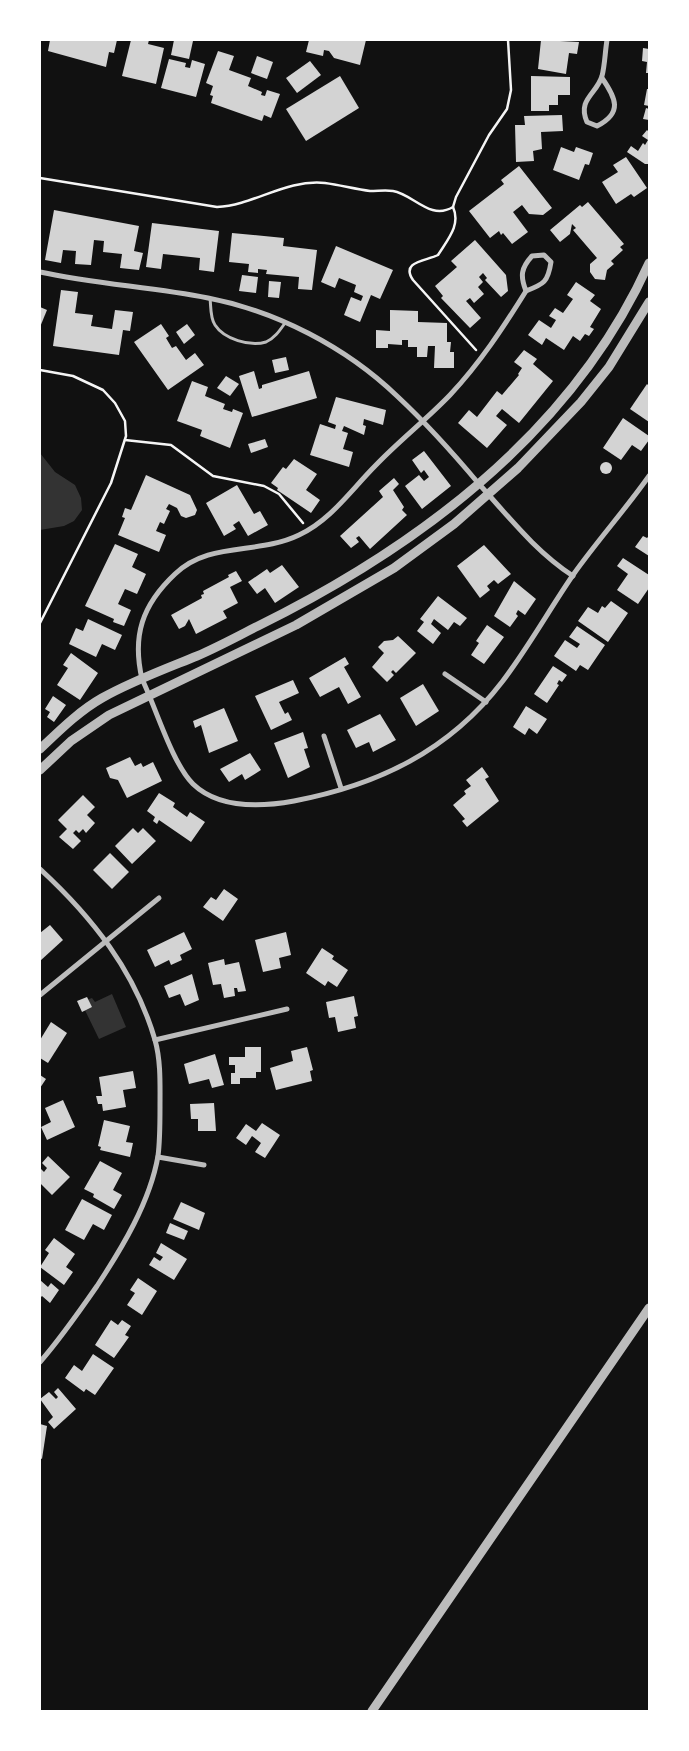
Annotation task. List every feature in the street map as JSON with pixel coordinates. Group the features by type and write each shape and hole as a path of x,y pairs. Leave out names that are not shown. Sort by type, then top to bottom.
{"street":[{"path":"602,78 613,93 615,109 610,120 597,126 588,122 583,113 586,101 602,78 607,40"},
{"path":"526,291 521,279 523,266 532,256 544,255 551,262 549,276 542,285 526,291 480,360 423,422 376,465 335,510 312,528 287,541 262,547 214,552 188,563 176,572 156,595 137,637 136,650 142,679 185,774 200,790 210,796 232,803 280,804 317,796 381,776 430,751 453,734 486,702 526,648 573,576 649,476"},
{"path":"40,749 67,723 101,698 290,610 388,553 480,484 538,427 591,365 639,286 649,263"},
{"path":"40,272 210,298 285,323 325,343 362,367 396,395 480,484 538,550 573,576"},
{"path":"40,770 92,725 149,694 296,625 394,568 489,495 581,402 609,367 649,302"},
{"path":"446,674 486,702"},
{"path":"324,736 341,788"},
{"path":"40,869 83,911 106,940 130,979 155,1040 160,1082 158,1157 142,1204 122,1245 72,1322 40,1362"},
{"path":"40,995 159,898"},
{"path":"155,1040 287,1009"},
{"path":"158,1157 204,1165"},
{"path":"372,1711 649,1308"}],"lane":[{"path":"210,298 215,325 230,338 248,343 265,342 276,336 285,323"}],"path":[{"path":"40,178 217,207 244,203 268,191 289,186 324,183 369,190 393,191 437,212 446,211 452,207 489,135 507,109 511,90 508,40"},
{"path":"452,207 456,215 456,224 438,255 416,262 410,269 410,275 477,351"},
{"path":"40,370 73,376 102,390 115,403 125,421 125,440 111,483 40,623"},
{"path":"125,440 171,445 213,476 264,486 278,494 304,524"}],"shaded area":[{"path":"40,453 55,472 75,485 81,498 82,510 74,521 64,526 40,530"},
{"path":"112,994 126,1027 99,1039 81,1002 92,998 95,1002"}],"building":[{"path":"50,40 117,40 114,53 109,52 106,67 48,51"},
{"path":"131,40 149,40 148,44 164,48 156,84 122,76"},
{"path":"174,40 193,41 189,59 171,55"},
{"path":"309,40 366,40 360,65 334,58 329,51 324,50 323,56 306,52"},
{"path":"541,40 579,42 577,54 569,53 566,74 538,69"},
{"path":"643,48 649,49 649,73 646,73 647,62 642,61"},
{"path":"218,51 234,56 229,70 251,78 248,86 262,92 261,95 265,96 267,90 280,94 271,118 264,115 262,121 211,103 213,96 210,95 213,86 206,83"},
{"path":"257,56 273,62 267,79 251,73"},
{"path":"169,59 186,63 185,67 190,68 192,60 205,64 196,97 161,88"},
{"path":"310,61 321,75 297,93 286,78"},
{"path":"340,76 359,108 306,141 286,109"},
{"path":"531,76 570,77 570,95 558,95 558,105 549,105 549,111 531,111"},
{"path":"647,89 649,89 649,106 644,105"},
{"path":"646,108 649,109 649,120 643,119"},
{"path":"562,115 563,131 541,132 542,149 533,151 534,161 516,162 515,125 525,125 524,116"},
{"path":"647,130 649,132 649,164 645,164 627,152 631,146 638,151 643,143 645,145 648,140 642,136"},
{"path":"561,147 574,152 576,147 593,153 589,165 585,164 579,180 553,170"},
{"path":"626,157 647,188 634,197 631,194 616,204 602,182 618,172 613,165"},
{"path":"519,166 552,208 543,215 529,214 522,205 513,212 528,232 512,244 499,231 490,238 469,211 504,184 501,180"},
{"path":"588,202 624,244 620,247 623,250 611,261 614,264 607,270 605,280 595,279 590,272 590,264 597,258 573,230 576,228 572,224 570,234 560,242 550,230 580,205 582,207"},
{"path":"54,210 139,226 134,251 143,253 139,270 120,268 122,254 103,252 104,241 94,240 91,265 75,264 76,251 63,250 61,263 45,260"},
{"path":"152,223 219,231 214,272 199,270 200,258 163,254 161,269 146,267"},
{"path":"232,233 284,238 283,246 317,250 312,290 298,289 299,277 266,274 267,270 258,269 258,273 248,272 249,264 229,262"},
{"path":"475,240 506,275 508,291 501,297 485,280 487,278 483,273 479,277 483,282 478,287 484,294 474,303 470,298 466,301 481,318 470,328 441,298 443,296 435,286 457,267 451,261"},
{"path":"336,246 393,270 380,299 371,295 360,322 344,315 351,297 361,301 363,296 354,292 356,285 339,278 335,288 321,282"},
{"path":"242,275 258,277 256,293 239,291"},
{"path":"269,281 281,282 279,298 268,297"},
{"path":"576,282 595,295 590,301 601,309 590,327 594,329 589,336 585,334 580,341 573,336 564,350 546,338 542,345 528,335 539,320 551,328 556,320 549,316 555,308 563,313 573,299 567,295"},
{"path":"61,290 78,292 75,313 93,315 91,326 112,329 115,310 133,312 130,331 123,330 119,355 53,346"},
{"path":"40,307 47,310 40,327"},
{"path":"390,310 418,311 418,322 447,323 447,342 451,342 450,352 454,352 454,368 434,368 435,346 428,346 427,357 417,357 417,347 408,347 408,340 402,340 402,345 388,344 388,348 376,348 376,330 390,331"},
{"path":"161,324 169,336 166,338 172,348 176,346 186,360 195,353 204,365 168,390 134,342"},
{"path":"187,324 195,335 184,344 176,332"},
{"path":"524,350 537,359 533,364 553,381 519,423 502,409 496,416 507,425 487,448 458,423 469,410 477,417 497,391 502,395 519,375 522,368 514,362"},
{"path":"286,357 289,370 275,373 272,360"},
{"path":"254,371 259,389 262,388 262,385 309,371 317,398 252,417 239,376"},
{"path":"226,376 239,384 230,396 217,388"},
{"path":"192,381 208,387 205,396 225,404 223,409 232,412 233,409 243,413 230,448 200,436 202,430 177,421"},
{"path":"647,384 649,386 649,422 630,409"},
{"path":"336,397 386,410 383,425 364,419 363,425 366,426 364,435 344,426 342,431 348,433 343,449 353,452 349,467 310,455 320,424 335,429 336,425 328,422"},
{"path":"623,418 649,436 649,440 641,451 632,445 621,460 603,448"},
{"path":"265,439 268,447 251,453 248,444"},
{"path":"424,451 451,486 422,509 405,486 419,475 424,481 429,477 424,470 421,473 412,460"},
{"path":"294,459 317,474 306,490 320,500 311,513 277,490 278,488 271,483 283,467 286,469"},
{"path":"604,462 608,462 612,468 608,474 604,474 600,470 600,466"},
{"path":"146,475 190,495 197,510 195,515 186,518 181,516 177,508 169,504 166,509 170,511 164,524 160,522 156,531 166,535 159,552 118,535 125,518 122,517 125,508 131,510"},
{"path":"394,478 399,484 393,490 404,507 402,510 407,515 370,549 359,536 356,538 359,542 351,548 340,536 383,497 379,491"},
{"path":"237,485 254,514 260,511 268,525 248,536 239,521 233,525 236,529 224,536 206,503"},
{"path":"643,536 647,538 649,536 649,556 635,547"},
{"path":"115,544 138,554 132,567 146,574 137,594 125,589 118,604 131,610 124,626 113,622 114,619 85,606"},
{"path":"484,545 511,574 498,584 494,580 487,586 490,590 480,598 457,566"},
{"path":"623,558 649,575 649,588 638,604 617,590 628,574 617,566"},
{"path":"282,565 299,587 275,603 265,588 257,594 248,582 267,569 270,573"},
{"path":"236,571 242,581 230,587 238,603 223,611 227,618 196,634 189,619 185,626 179,629 171,615 202,598 203,591 229,577 228,575"},
{"path":"514,581 536,599 525,615 518,610 516,614 518,616 510,627 494,616"},
{"path":"438,596 467,618 460,626 454,622 448,630 434,619 431,624 441,633 433,644 417,631 424,622 420,619"},
{"path":"611,601 628,613 608,642 578,621 588,607 598,613 602,606 605,608"},
{"path":"88,619 122,635 115,650 102,644 96,657 69,644 76,628 83,631"},
{"path":"487,625 504,637 484,664 471,655 479,643 476,641"},
{"path":"577,626 605,645 588,670 580,665 576,671 554,656 565,640 577,648 580,644 569,637"},
{"path":"398,636 416,653 396,673 393,670 391,672 394,675 387,682 372,667 384,653 378,647 384,641 393,640"},
{"path":"71,653 98,673 80,700 57,685 68,668 63,665"},
{"path":"345,657 349,664 344,667 361,697 348,704 339,687 320,697 309,678"},
{"path":"553,666 567,675 562,682 559,680 557,684 559,685 547,703 534,694"},
{"path":"293,680 299,693 279,702 285,714 288,712 292,720 271,730 255,696"},
{"path":"423,684 439,711 416,726 400,698"},
{"path":"53,696 66,705 54,722 47,717 50,712 45,709"},
{"path":"526,706 547,719 537,734 529,728 525,735 513,727"},
{"path":"224,708 238,741 209,753 201,725 195,728 193,721"},
{"path":"380,714 396,740 373,752 369,742 356,748 347,730"},
{"path":"303,732 308,748 304,749 310,767 288,778 274,743"},
{"path":"250,753 261,770 245,780 242,774 229,782 220,769"},
{"path":"130,757 135,766 141,763 143,767 153,762 162,781 127,798 118,780 110,778 106,768"},
{"path":"482,767 489,777 485,779 499,801 467,827 462,821 465,819 453,805 466,794 464,791 471,786 466,780"},
{"path":"159,793 175,803 173,807 187,817 190,812 205,822 191,842 159,820 157,824 153,821 155,817 147,811"},
{"path":"83,795 95,807 87,815 95,823 86,833 83,829 79,833 76,830 73,833 81,841 73,849 59,837 67,829 58,820"},
{"path":"133,828 138,833 143,828 156,841 132,864 115,846"},
{"path":"110,853 129,872 112,889 93,870"},
{"path":"224,889 238,899 223,921 203,907 211,897 216,900"},
{"path":"50,925 63,940 40,961 40,933"},
{"path":"184,932 192,949 180,955 182,960 171,965 169,960 155,967 147,950"},
{"path":"286,932 291,955 279,958 281,968 263,972 255,940"},
{"path":"322,948 334,956 332,959 348,970 337,987 328,981 325,986 306,973"},
{"path":"224,959 225,965 239,962 246,991 238,992 237,988 234,988 235,996 224,998 221,984 213,985 208,963"},
{"path":"192,974 199,1000 185,1006 180,994 169,998 164,986"},
{"path":"354,996 358,1016 354,1017 356,1028 338,1032 335,1017 329,1018 326,1002"},
{"path":"87,997 92,1007 82,1012 77,1001"},
{"path":"51,1022 67,1033 48,1063 40,1058 40,1040"},
{"path":"245,1047 261,1047 261,1072 256,1072 256,1078 240,1078 240,1084 231,1084 231,1073 235,1073 235,1065 229,1065 229,1057 245,1057"},
{"path":"307,1047 313,1070 310,1071 312,1081 276,1090 270,1068 293,1061 291,1051"},
{"path":"215,1054 224,1085 212,1088 209,1079 189,1084 184,1064"},
{"path":"133,1071 136,1088 123,1090 126,1107 103,1111 102,1104 98,1104 96,1096 102,1096 99,1077"},
{"path":"40,1075 46,1079 40,1088"},
{"path":"63,1100 75,1127 47,1140 41,1127 51,1122 45,1108"},
{"path":"214,1103 216,1131 198,1131 198,1119 191,1119 190,1104"},
{"path":"104,1120 130,1126 126,1142 133,1143 130,1157 100,1150 101,1147 98,1146"},
{"path":"262,1123 280,1135 265,1158 255,1152 261,1143 252,1136 246,1145 236,1138 246,1124 256,1131"},
{"path":"48,1156 70,1177 52,1195 40,1183 40,1168 44,1172 47,1168 42,1163"},
{"path":"100,1161 122,1173 113,1190 122,1195 114,1209 93,1197 94,1194 84,1189"},
{"path":"82,1199 112,1215 104,1230 93,1224 84,1240 65,1230"},
{"path":"181,1202 205,1213 199,1230 173,1219"},
{"path":"170,1223 188,1231 184,1240 166,1233"},
{"path":"54,1238 75,1254 66,1267 73,1272 64,1285 40,1267 49,1253 45,1250"},
{"path":"161,1243 187,1259 174,1280 149,1265 154,1257 160,1261 163,1257 156,1253"},
{"path":"138,1278 157,1291 142,1315 127,1305 135,1293 130,1290"},
{"path":"40,1280 48,1287 51,1283 59,1290 50,1303 42,1296 40,1298"},
{"path":"111,1320 118,1325 122,1320 131,1326 125,1335 129,1337 114,1358 95,1345"},
{"path":"93,1354 114,1368 95,1395 86,1389 84,1392 65,1378 74,1365 82,1371"},
{"path":"58,1388 76,1409 54,1429 48,1422 53,1417 40,1399 49,1392 56,1399 58,1397 54,1392"},
{"path":"40,1424 47,1426 42,1459 40,1458"}]}
